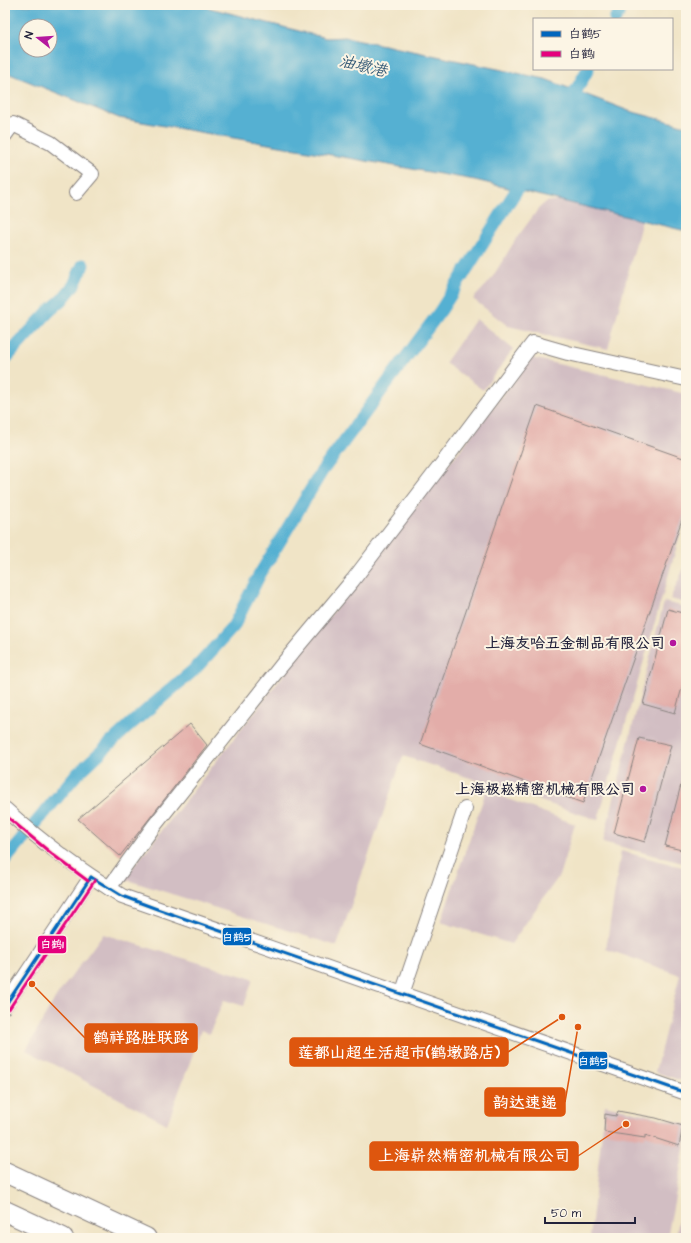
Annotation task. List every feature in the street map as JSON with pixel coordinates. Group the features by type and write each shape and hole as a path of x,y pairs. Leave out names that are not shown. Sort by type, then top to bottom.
{"highway":[{"path":"5,1172 146,1238"},
{"path":"5,1211 62,1238"}],"street":[{"path":"5,135 13,124 51,143 92,174 76,193"},
{"path":"109,888 158,821 281,666 353,580 533,343 568,353 686,379"},
{"path":"402,994 465,809"},
{"path":"8,812 91,878 122,896 686,1093"},
{"path":"5,1006 91,878"}],"shaded area":[{"path":"558,200 642,220 608,349 508,326 473,299 490,281 516,239 539,208 546,202"},
{"path":"476,319 513,349 483,390 445,363"},
{"path":"532,358 686,394 686,514 598,820 403,756 337,946 124,879"},
{"path":"686,564 686,603 670,599"},
{"path":"664,602 686,607 686,864 603,842"},
{"path":"486,791 575,824 559,876 511,944 441,922"},
{"path":"621,851 686,868 686,1082 655,1072 680,975 606,949"},
{"path":"103,934 253,979 244,1006 224,1000 209,1034 201,1030 167,1124 26,1050 54,1000"},
{"path":"605,1105 686,1124 686,1140 667,1238 590,1238"},
{"path":"686,1172 686,1238 676,1238"}],"water":[{"name":"油墩港","path":"5,5 202,6 326,38 346,37 545,79 629,111 686,126 686,231 475,180 119,118 5,72"}],"building":[{"path":"537,406 686,459 686,508 583,803 420,744"},
{"name":"上海友哈五金制品有限公司","path":"668,609 686,614 686,673 675,713 643,704"},
{"path":"190,724 207,745 120,856 78,819"},
{"name":"上海极崧精密机械有限公司","path":"639,738 671,745 645,842 614,833"},
{"path":"683,777 686,778 686,851 665,846"},
{"path":"618,1111 656,1118 683,1126 679,1146 645,1135 645,1138 604,1132 605,1114 616,1116"}],"waterway":[{"path":"616,18 623,5"},
{"path":"568,105 587,70"},
{"path":"5,860 75,776 132,723 196,668 233,627 260,574 322,471 441,310 526,175"},
{"path":"5,359 49,311 62,300 74,285 83,265"}],"transit line":[{"name":"白鹤1","path":"5,815 52,854 88,881"},
{"name":"白鹤5","path":"91,877 122,896 157,909 686,1093"},
{"name":"白鹤5","path":"5,1006 91,877"},
{"name":"白鹤1","path":"9,1009 95,880"}],"place":[{"name":"上海友哈五金制品有限公司","path":"673,643"},
{"name":"上海极崧精密机械有限公司","path":"643,789"},
{"name":"鹤祥路胜联路","path":"32,984"},
{"name":"莲都山超生活超市(鹤墩路店)","path":"562,1017"},
{"name":"韵达速递","path":"578,1027"},
{"name":"上海崭然精密机械有限公司","path":"626,1124"}]}
